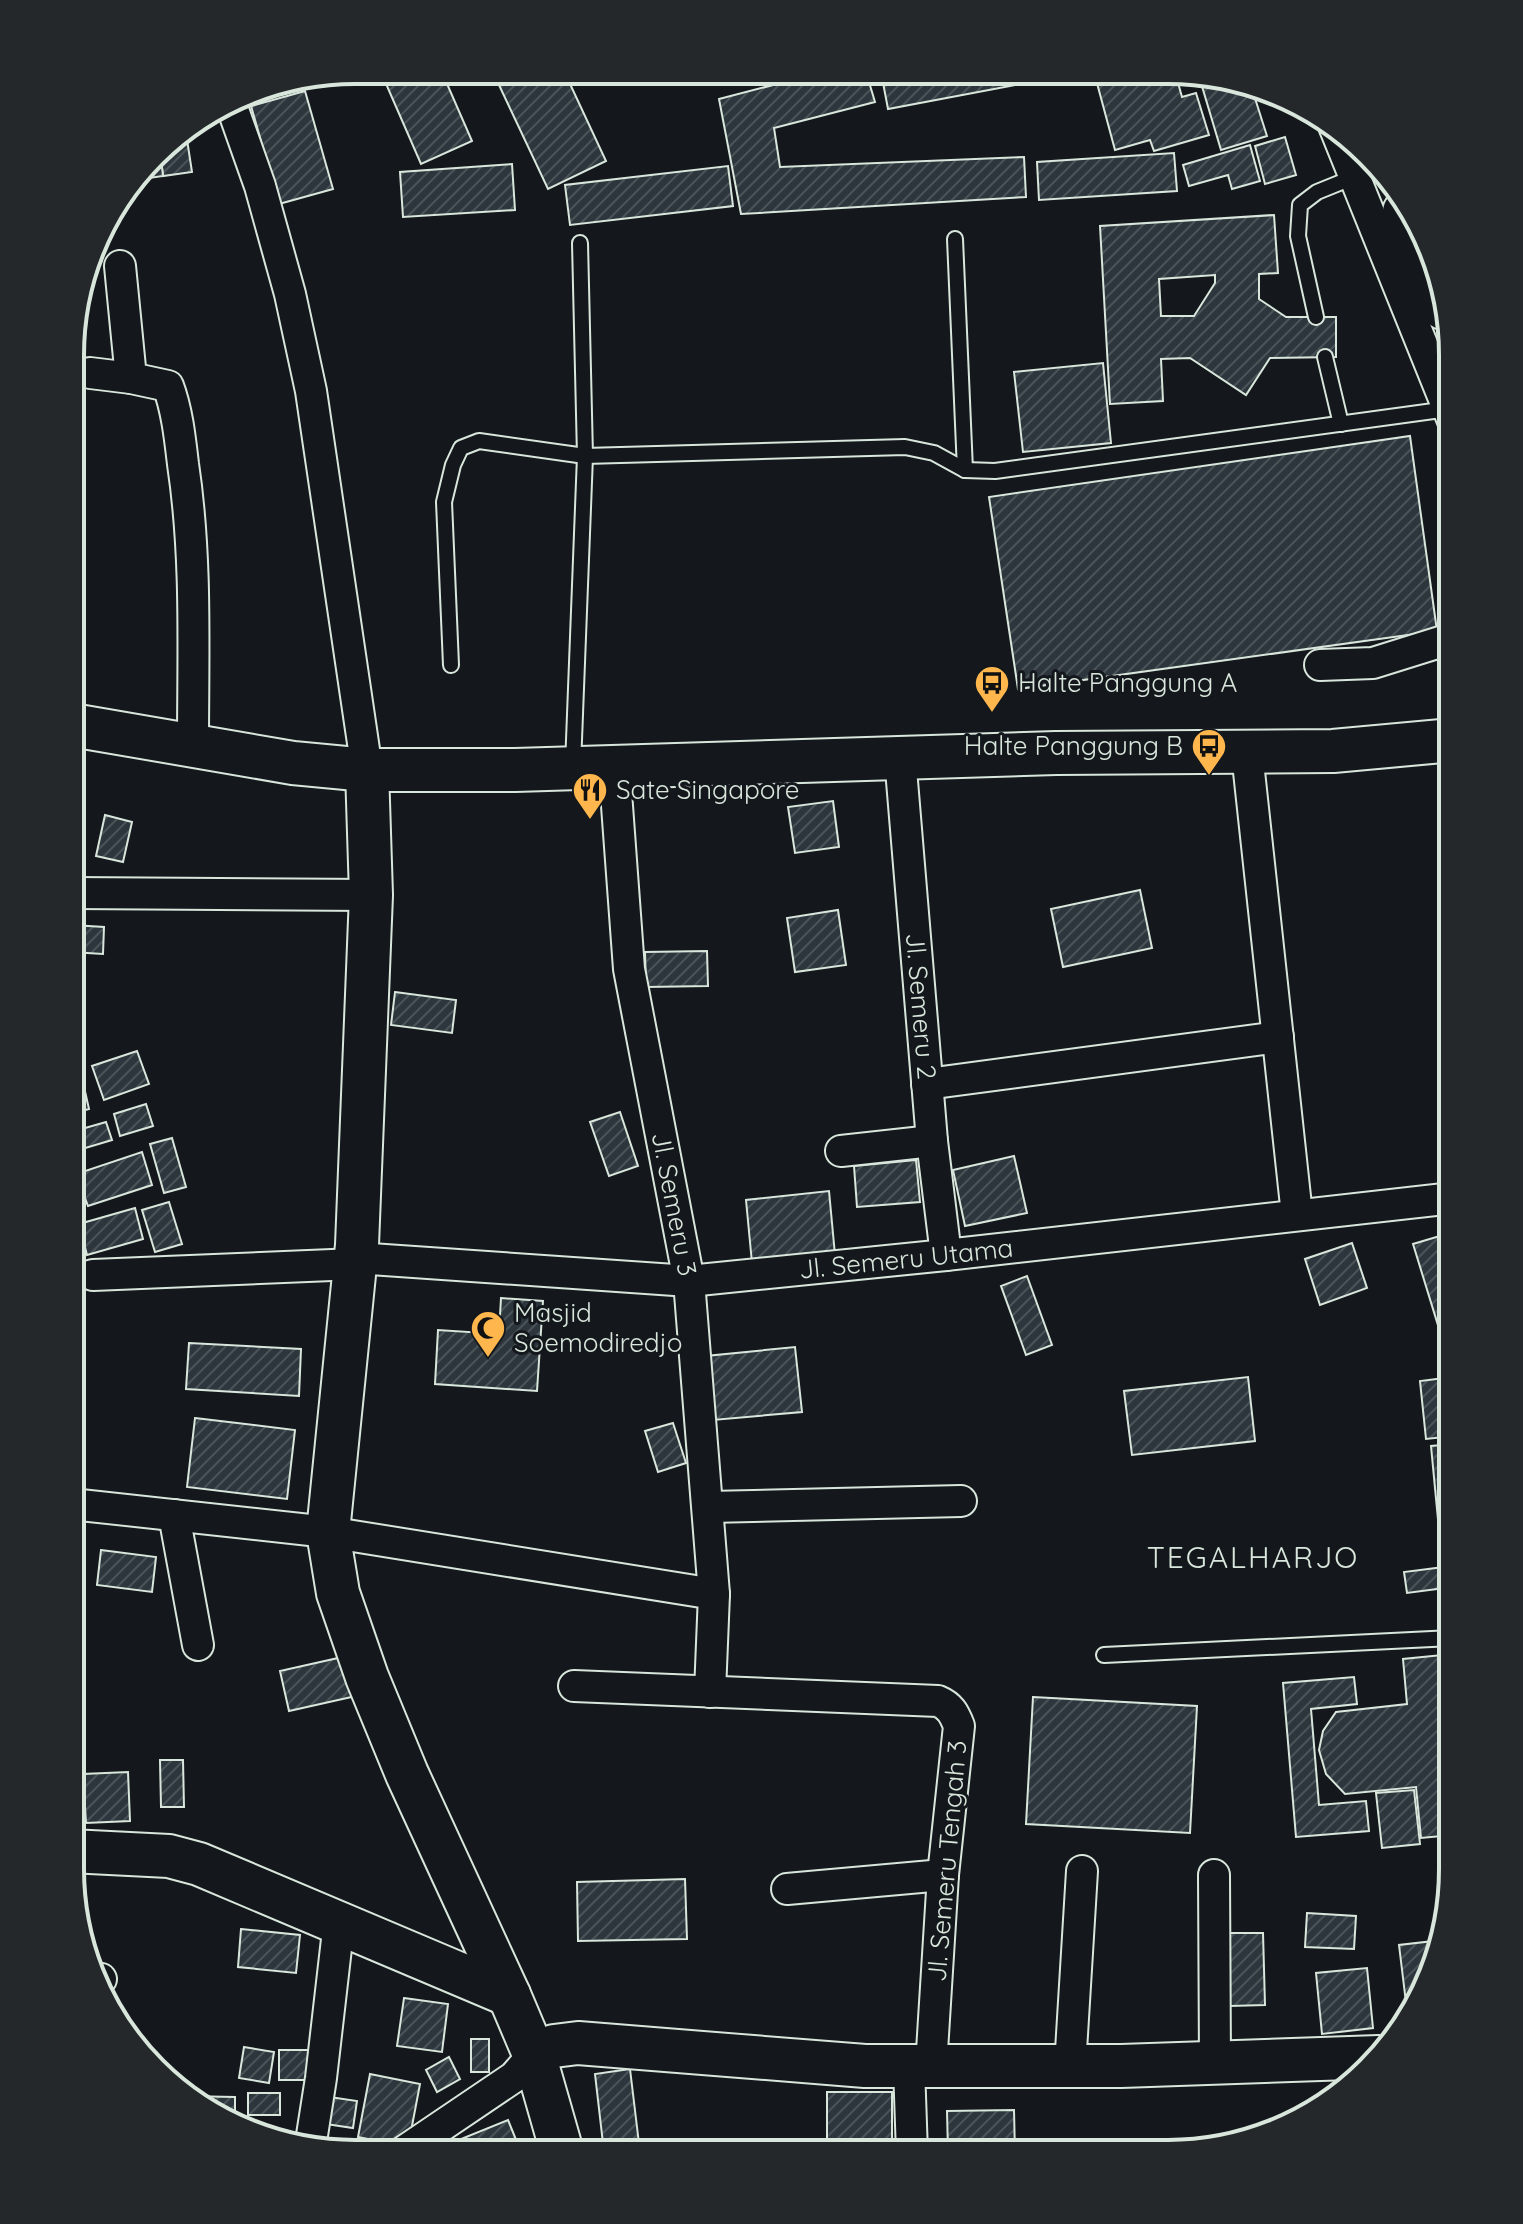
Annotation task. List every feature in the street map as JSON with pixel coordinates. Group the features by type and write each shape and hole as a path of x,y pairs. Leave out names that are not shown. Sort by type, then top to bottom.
{"street":[{"path":"234,113 260,186 290,294 311,391 367,770 371,895 356,1261 328,1532 338,1593 367,1677 407,1774 534,2054 559,2140"},
{"path":"1343,148 1439,384"},
{"path":"120,266 131,378"},
{"path":"90,373 165,384 174,404 192,539 193,745"},
{"path":"1320,665 1373,663 1439,642"},
{"path":"84,727 293,763 367,770 453,771 1056,753 1347,750 1439,741"},
{"path":"1247,753 1297,1215"},
{"name":"Jl. Semeru 2","path":"900,757 932,1141 946,1255"},
{"name":"Jl. Semeru 3","path":"614,765 629,969 689,1281 714,1594 710,1692"},
{"path":"84,893 371,895"},
{"path":"927,1084 1278,1037"},
{"path":"841,1151 932,1141"},
{"name":"Jl. Semeru Utama","path":"93,1275 356,1261 689,1281 1438,1200"},
{"path":"709,1507 961,1501"},
{"path":"84,1505 328,1532 714,1594"},
{"path":"174,1515 198,1645"},
{"path":"574,1686 710,1692"},
{"name":"Jl. Semeru Tengah 3","path":"710,1692 938,1701 947,1705 959,1726 913,2140"},
{"path":"84,1852 169,1856 199,1864 509,1995"},
{"path":"1070,2067 1082,1871"},
{"path":"787,1889 943,1875"},
{"path":"1214,1875 1215,2063"},
{"path":"312,2137 339,1922"},
{"path":"421,2140 514,2077 534,2054 554,2046 578,2043 797,2062 920,2067 1070,2067 1362,2058"}],"lane":[{"path":"1316,317 1298,236 1300,205 1317,192 1354,177"},
{"path":"955,239 965,470"},
{"path":"573,766 585,456 580,243"},
{"path":"1325,357 1341,424"},
{"path":"451,665 444,502 453,465 461,448 479,441 585,456 905,447 934,453 965,470 995,471 1341,424 1439,414"},
{"path":"1104,1655 1438,1639"}],"building":[{"path":"775,84 870,84 875,102 774,128 780,167 1024,157 1026,197 741,214 719,99"},
{"path":"883,84 1020,84 888,109"},
{"path":"1097,84 1179,85 1182,97 1196,93 1209,135 1154,151 1150,140 1115,150"},
{"path":"387,85 447,85 472,141 421,164"},
{"path":"499,85 570,85 606,161 548,189"},
{"path":"1202,86 1255,99 1267,136 1221,150"},
{"path":"305,91 333,189 279,204 251,106"},
{"path":"1285,137 1296,175 1265,184 1255,146"},
{"path":"187,142 192,172 163,176 162,165"},
{"path":"1250,145 1260,181 1232,189 1228,175 1189,186 1183,165"},
{"path":"1174,153 1177,191 1039,200 1037,162"},
{"path":"512,164 515,210 403,217 400,172"},
{"path":"162,165 163,176 150,178"},
{"path":"728,166 733,206 570,225 565,185"},
{"path":"1274,215 1278,273 1259,274 1259,299 1286,317 1336,317 1336,357 1270,358 1246,395 1190,358 1161,359 1163,401 1110,404 1100,226","holes":["1215,275 1215,283 1194,316 1161,316 1159,279"]},
{"path":"1103,363 1111,443 1023,452 1014,372"},
{"path":"1410,436 1437,631 1018,689 989,497"},
{"path":"833,801 839,847 795,853 788,807"},
{"path":"105,815 132,822 123,862 96,856"},
{"path":"1140,890 1152,948 1063,967 1051,909"},
{"path":"838,910 846,965 795,972 787,918"},
{"path":"84,926 104,927 103,954 84,953"},
{"path":"707,951 708,986 646,987 645,952"},
{"path":"395,992 456,1000 452,1033 391,1025"},
{"path":"137,1051 149,1084 104,1100 92,1066"},
{"path":"84,1087 89,1109 84,1110"},
{"path":"146,1104 153,1126 120,1136 114,1114"},
{"path":"620,1112 638,1166 609,1176 590,1122"},
{"path":"106,1122 112,1140 84,1148 84,1128"},
{"path":"172,1138 186,1187 164,1193 150,1144"},
{"path":"142,1152 152,1185 88,1206 84,1195 84,1171"},
{"path":"1014,1156 1027,1213 965,1226 953,1170"},
{"path":"916,1160 920,1202 857,1207 854,1166"},
{"path":"829,1191 835,1255 752,1263 746,1200"},
{"path":"169,1202 182,1244 155,1252 142,1210"},
{"path":"135,1208 143,1239 87,1255 84,1223"},
{"path":"1438,1236 1438,1326 1413,1244"},
{"path":"1352,1243 1367,1288 1320,1305 1305,1259"},
{"path":"1027,1276 1052,1345 1026,1355 1001,1286"},
{"name":"Masjid Soemodiredjo","path":"501,1298 543,1301 537,1391 435,1384 438,1330 499,1334"},
{"path":"189,1343 301,1349 299,1396 186,1389"},
{"path":"795,1347 802,1412 713,1420 706,1356"},
{"path":"1248,1377 1255,1441 1132,1455 1124,1391"},
{"path":"1438,1379 1438,1438 1426,1439 1420,1381"},
{"path":"195,1418 295,1430 287,1499 187,1487"},
{"path":"673,1423 686,1463 658,1472 645,1431"},
{"path":"1438,1445 1438,1522 1431,1446"},
{"path":"101,1550 156,1557 152,1592 97,1585"},
{"path":"1438,1568 1438,1589 1407,1593 1404,1572"},
{"path":"1438,1655 1438,1836 1421,1838 1416,1787 1345,1794 1326,1774 1319,1750 1323,1731 1336,1712 1407,1704 1403,1659"},
{"path":"347,1656 356,1696 289,1711 280,1671"},
{"path":"1354,1677 1357,1704 1311,1709 1319,1805 1366,1801 1369,1831 1296,1837 1283,1683"},
{"path":"1033,1697 1197,1706 1190,1833 1026,1824"},
{"path":"160,1760 183,1760 184,1807 161,1807"},
{"path":"128,1772 130,1821 86,1823 84,1774"},
{"path":"1414,1790 1420,1844 1382,1848 1376,1793"},
{"path":"685,1879 687,1939 578,1941 577,1882"},
{"path":"1307,1913 1356,1916 1354,1949 1305,1947"},
{"path":"241,1929 300,1935 296,1973 238,1967"},
{"path":"1228,1933 1263,1933 1265,2005 1230,2006"},
{"path":"1429,1942 1406,1998 1399,1945"},
{"path":"1367,1968 1373,2028 1322,2034 1316,1973"},
{"path":"404,1998 448,2004 442,2052 397,2046"},
{"path":"471,2039 489,2039 489,2072 471,2072"},
{"path":"244,2047 274,2052 269,2083 239,2078"},
{"path":"279,2050 316,2050 316,2080 279,2080"},
{"path":"449,2057 460,2079 437,2092 426,2070"},
{"path":"630,2069 639,2140 603,2140 595,2074"},
{"path":"370,2074 420,2084 409,2140 358,2137"},
{"path":"827,2092 892,2092 892,2140 827,2140"},
{"path":"248,2093 280,2093 280,2115 248,2115"},
{"path":"208,2096 235,2097 235,2112"},
{"path":"323,2096 357,2101 353,2128 319,2123"},
{"path":"1014,2110 1015,2140 948,2140 947,2111"},
{"path":"508,2120 516,2140 461,2140"}],"place":[{"name":"Halte Panggung A","path":"992,714"},
{"name":"Halte Panggung B","path":"1209,777"},
{"name":"Sate Singapore","path":"590,821"},
{"name":"Masjid Soemodiredjo","path":"488,1359"}],"district":[{"name":"TEGALHARJO","path":"1253,1558"}]}
